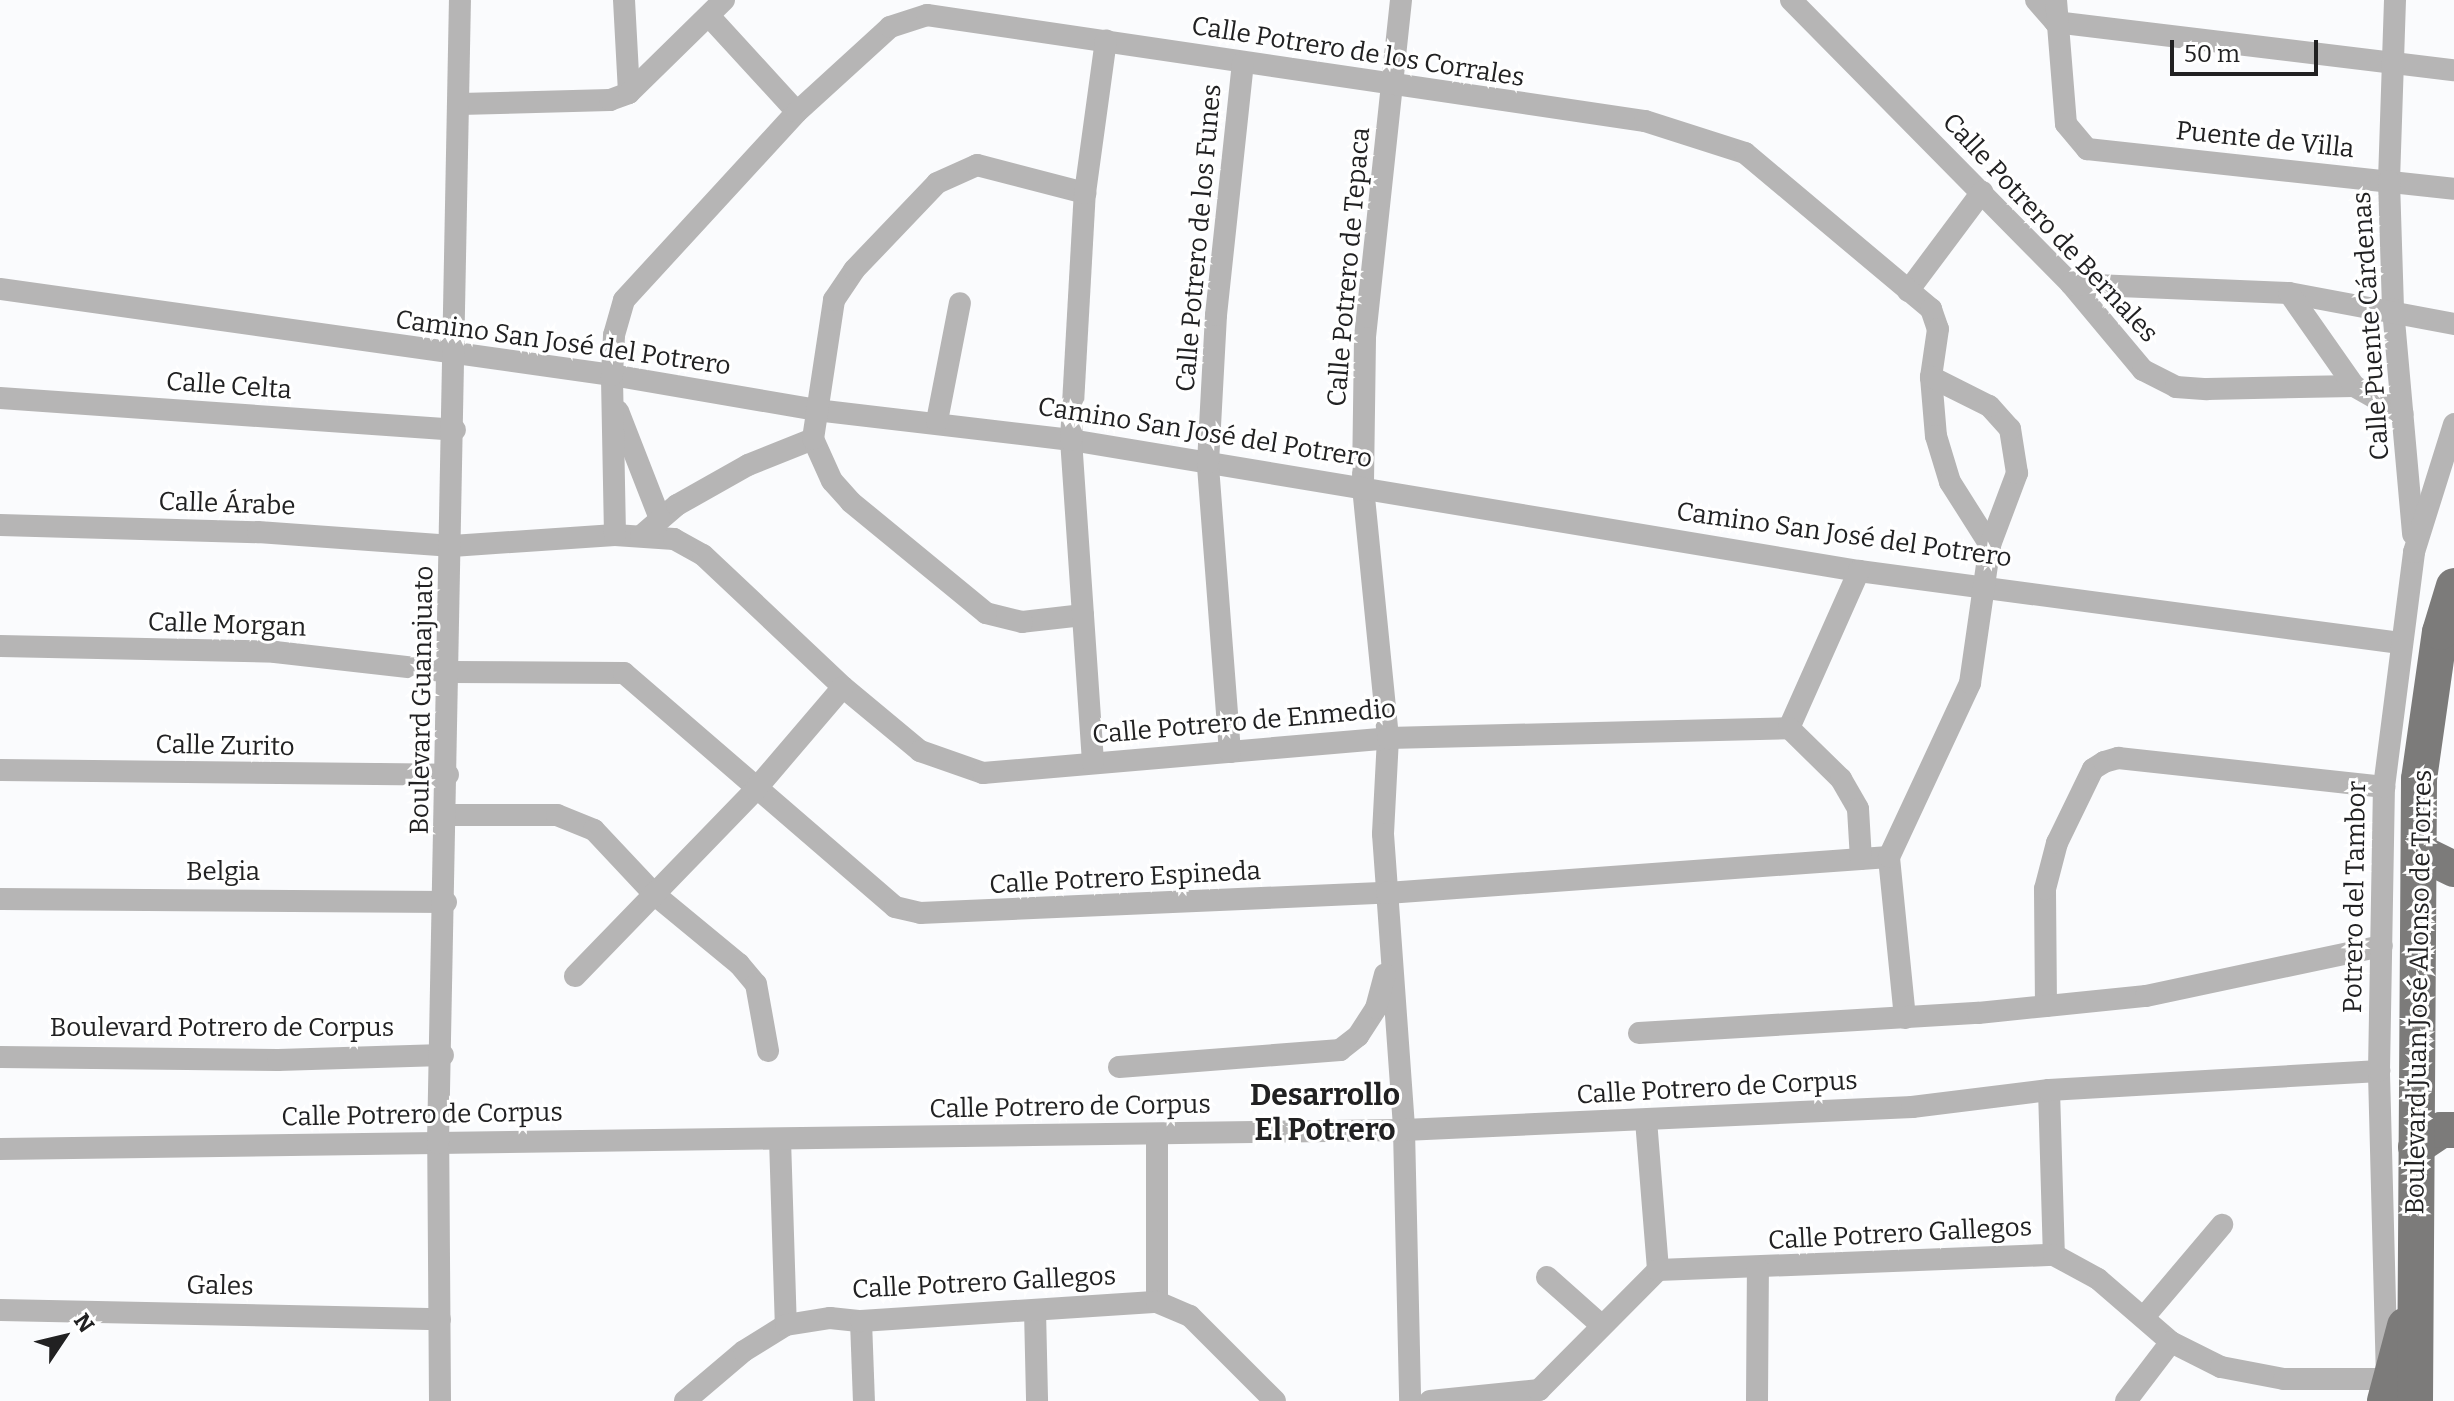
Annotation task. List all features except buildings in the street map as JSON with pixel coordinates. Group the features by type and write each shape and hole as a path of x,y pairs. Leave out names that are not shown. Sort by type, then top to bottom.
{"main road":[{"name":"Boulevard Juan José Alonso de Torres","path":"2415,1401 2419,779 2440,632 2454,586"},
{"path":"2419,852 2454,869"},
{"path":"2416,1147 2441,1130 2454,1130"},
{"path":"2386,1390 2415,1296"}],"street":[{"name":"Boulevard Guanajuato","path":"440,1401 440,1133 455,430 460,0"},
{"path":"624,0 629,93"},
{"name":"Calle Potrero de Tepaca","path":"1401,0 1365,338 1363,487 1388,738 1387,893 1404,1130 1410,1401"},
{"name":"Calle Potrero de Bernales","path":"1791,0 2071,284 2143,370 2176,387 2354,386"},
{"path":"2036,0 2056,11 2454,70"},
{"name":"Calle Puente Cárdenas","path":"2395,0 2389,181 2393,309 2414,552"},
{"name":"Calle Potrero de los Corrales","path":"612,385 614,335 624,300 797,112 890,27 922,7 1394,88 1645,121 1745,153 1931,309 1938,329 1931,377"},
{"path":"460,104 588,104 629,93 716,8 797,112"},
{"name":"Puente de Villa","path":"2056,11 2066,124 2087,149 2454,189"},
{"path":"1093,762 1071,440 1085,193 1106,40"},
{"name":"Calle Potrero de los Funes","path":"1230,752 1208,463 1216,315 1243,63"},
{"path":"1083,615 1022,622 986,613 851,502 832,481 813,439 834,300 854,270 937,183 977,165 1085,193"},
{"path":"1908,291 1982,192"},
{"path":"2071,284 2289,293 2393,309 2454,324"},
{"name":"Camino San José del Potrero","path":"0,289 456,355 612,385 937,421 1071,440 1859,571 1986,585 2400,643"},
{"path":"2289,293 2354,386 2403,414"},
{"path":"937,421 960,303"},
{"path":"1905,1018 1889,857 1970,683 1990,545 2017,473 2010,429 1989,406 1931,377"},
{"path":"1931,377 1936,436 1950,482 1990,545"},
{"path":"612,385 660,519"},
{"path":"612,385 615,535"},
{"name":"Calle Celta","path":"0,398 455,430"},
{"name":"Potrero del Tambor","path":"2386,1390 2379,1071 2384,787 2414,552 2454,424"},
{"path":"641,536 660,519 748,465 813,439"},
{"name":"Calle Árabe","path":"0,525 258,532 452,546"},
{"name":"Calle Potrero de Enmedio","path":"452,546 615,535 674,539 703,555 843,687 920,751 983,773 1388,738 1789,728"},
{"path":"1859,571 1789,728 1841,779 1858,809 1861,859"},
{"name":"Calle Morgan","path":"0,646 275,652 450,672"},
{"name":"Calle Potrero Espineda","path":"450,672 624,673 755,790 895,907 920,913 1387,893 1889,857"},
{"path":"575,976 755,790 843,687"},
{"path":"2046,1006 2045,889 2057,843 2093,769 2118,758 2384,787"},
{"name":"Calle Zurito","path":"0,770 448,775"},
{"path":"2383,867 2419,779"},
{"path":"448,815 557,815 577,820 594,830 654,894 756,984 768,1051"},
{"name":"Belgia","path":"0,899 446,902"},
{"path":"1119,1067 1340,1050 1358,1036 1376,1008 1390,953"},
{"path":"1639,1033 1905,1018 2146,996 2382,957"},
{"name":"Boulevard Potrero de Corpus","path":"0,1057 278,1060 443,1055"},
{"name":"Calle Potrero de Corpus","path":"0,1149 440,1133 780,1139 1404,1130 1912,1107 2049,1090 2379,1071"},
{"path":"2049,1090 2054,1255"},
{"path":"1430,1401 1539,1390 1600,1324 1658,1270 1646,1120"},
{"path":"1157,1134 1157,1302"},
{"path":"780,1139 786,1325"},
{"path":"2144,1317 2222,1225"},
{"name":"Calle Potrero Gallegos","path":"1658,1270 2054,1255 2098,1279 2171,1342 2221,1367 2284,1379 2386,1390"},
{"path":"1757,1401 1758,1268"},
{"path":"1547,1277 1600,1324"},
{"name":"Calle Potrero Gallegos","path":"685,1401 744,1351 786,1325 830,1318 861,1321 1157,1302 1190,1316 1275,1401"},
{"name":"Gales","path":"0,1310 440,1319"},
{"path":"1035,1310 1037,1401"},
{"path":"861,1321 864,1401"},
{"path":"2126,1401 2171,1342"}],"district":[{"name":"Desarrollo El Potrero","path":"1325,1112"}]}
